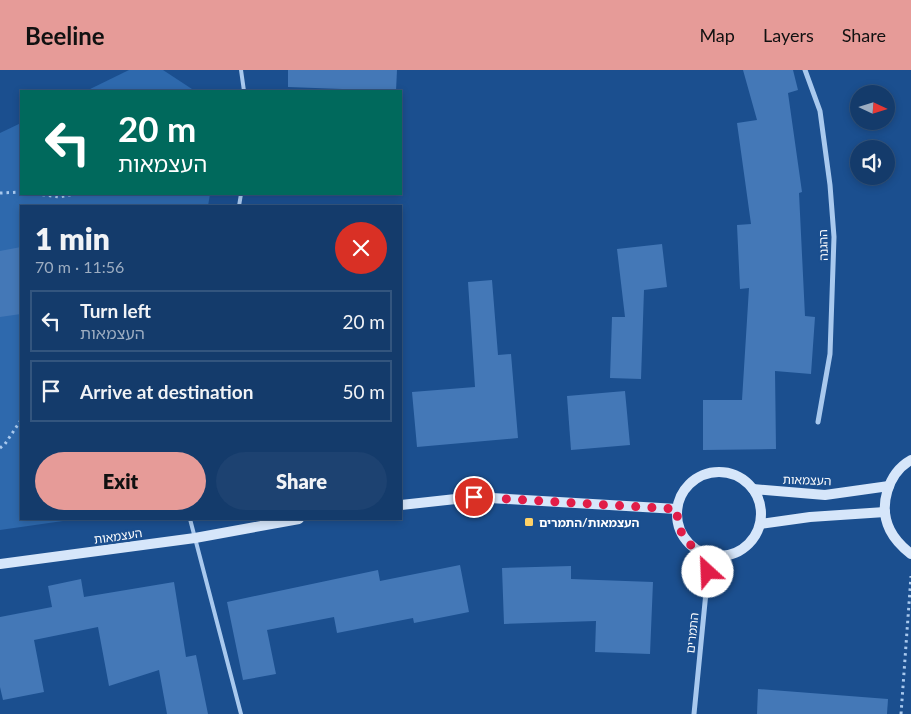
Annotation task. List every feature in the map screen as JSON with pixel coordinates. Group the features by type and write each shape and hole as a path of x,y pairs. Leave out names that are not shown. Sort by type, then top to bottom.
{"street":[{"name":"ההגנה","path":"806,70 820,111 830,185 834,238 830,354 818,422"},
{"path":"911,460 896,473 889,486 885,512 889,529 899,544 911,554"},
{"path":"715,472 730,473 743,479 753,489 761,512 760,524 754,538 745,548 725,556 704,555 692,547 683,536 677,523 677,509 681,495 690,484 702,476 715,472"},
{"name":"העצמאות","path":"753,489 825,495 889,486"},
{"path":"402,505 474,497 677,509"},
{"path":"760,524 810,517 885,512"},
{"name":"העצמאות","path":"0,564 195,538 294,520"},
{"name":"התמרים","path":"694,714 708,572 704,555"}],"lane":[{"path":"241,70 244,90"},
{"path":"190,520 241,714"}],"path":[{"path":"0,193 20,192"},
{"path":"44,195 60,197 69,195"},
{"path":"0,448 5,444 20,422"},
{"path":"901,714 911,576"}],"shaded area":[{"path":"129,70 163,70 193,90 88,90"},
{"path":"20,123 20,195 210,195 208,205 20,205 20,520 63,521 0,530 0,133"}],"building":[{"path":"288,70 397,70 396,90 288,87"},
{"path":"743,70 793,70 798,90 788,93 802,192 799,193 805,316 815,317 811,374 775,371 776,449 703,450 703,400 742,400 749,288 740,289 737,225 751,224 737,123 757,120"},
{"path":"662,244 667,287 644,290 641,379 610,378 612,317 625,317 617,249"},
{"path":"20,247 20,314 0,317 0,251"},
{"path":"492,280 498,355 511,354 518,438 417,447 412,392 475,387 468,282"},
{"path":"625,391 630,445 571,450 567,396"},
{"path":"460,565 469,612 414,623 413,618 337,633 334,617 267,630 276,674 243,680 227,602 378,570 380,581"},
{"path":"571,566 571,579 653,582 650,654 595,652 596,621 504,624 502,568"},
{"path":"81,579 84,597 174,582 186,657 196,655 208,714 167,714 159,670 109,686 98,627 34,640 44,692 3,700 0,687 0,617 52,607 48,586"},
{"path":"758,689 888,699 887,714 757,714"}],"place":[{"name":"העצמאות/התמרים","path":"529,522"}],"route":[{"path":"474,497 677,509 677,523 683,536 692,547 704,555 708,572"}]}
